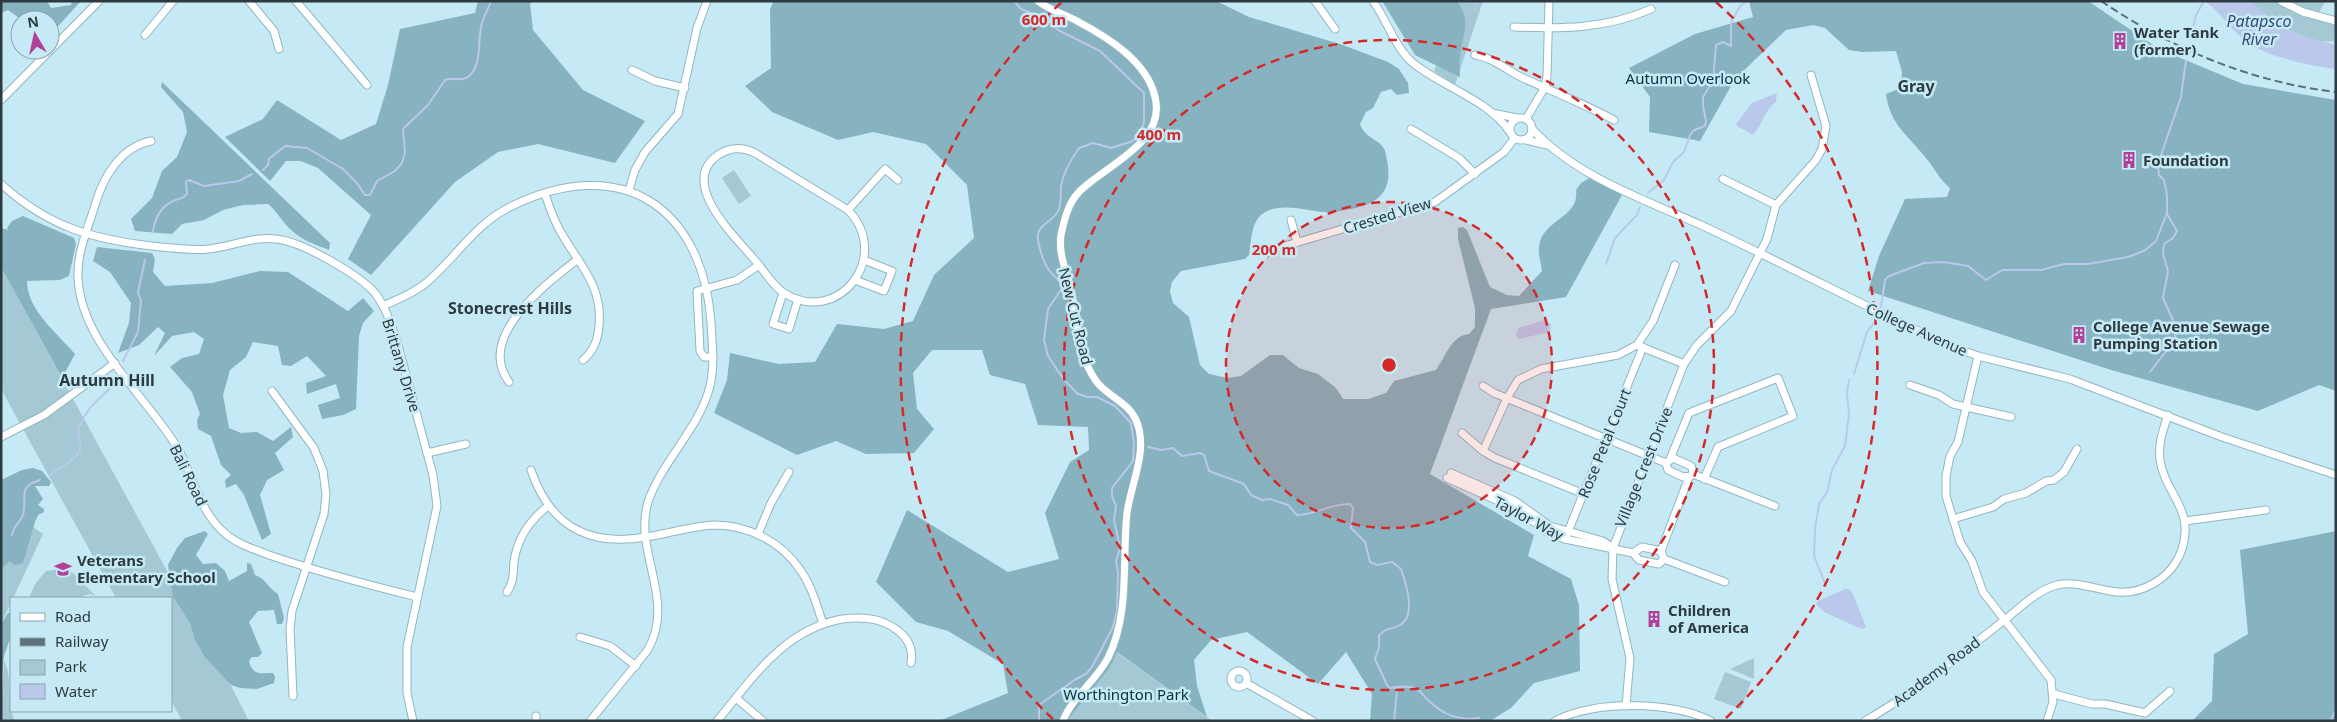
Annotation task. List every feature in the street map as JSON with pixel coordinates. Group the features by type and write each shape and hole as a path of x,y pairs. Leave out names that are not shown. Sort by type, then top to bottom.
{"street":[{"path":"1,100 99,1"},
{"path":"145,34 173,1"},
{"path":"249,1 274,31 279,49"},
{"path":"296,1 367,84"},
{"path":"629,190 639,160 678,114 697,28 707,1"},
{"name":"New Cut Road","path":"1038,1 1092,30 1136,62 1144,72 1155,96 1157,114 1152,127 1120,162 1078,192 1070,203 1062,232 1061,260 1072,293 1083,352 1089,368 1099,385 1123,404 1135,419 1138,427 1140,454 1127,514 1119,628 1108,658 1099,672 1069,708 1063,721"},
{"path":"1316,1 1332,27"},
{"path":"1374,1 1407,58 1492,113 1514,138"},
{"path":"1492,113 1526,119 1545,87 1549,63 1549,1"},
{"path":"2281,1 2303,12 2336,21"},
{"path":"1514,27 1549,28 1602,25 1651,9"},
{"path":"1475,55 1493,60 1521,77 1614,120"},
{"path":"632,70 654,81 685,88"},
{"path":"1723,179 1776,205 1816,160 1825,141 1824,116 1811,75"},
{"path":"1509,132 1510,126 1517,118"},
{"name":"College Avenue","path":"1526,119 1547,146 1616,188 1760,254 1946,344 1978,356 2070,379 2222,437 2336,475"},
{"path":"1411,129 1459,158 1475,174"},
{"path":"1526,140 1532,129"},
{"name":"College Avenue","path":"1514,138 1547,146"},
{"name":"Crested View","path":"1271,250 1436,202 1504,152 1514,138"},
{"name":"Bali Road","path":"151,141 134,148 105,176 86,235 78,274 81,301 90,326 177,448 202,503 220,529 248,547 306,568 417,597"},
{"path":"733,149 748,150 848,210 862,230 865,240 864,260 855,280 844,291 827,300 818,302 798,299 783,292 707,200 703,184 704,176 712,161 718,155 733,149"},
{"path":"848,210 885,168 898,180"},
{"name":"Brittany Drive","path":"1,184 43,216 86,235 130,243 196,250 262,239 289,241 307,248 361,281 373,292 383,306 396,338 437,491 437,506 410,630 406,661 407,693 413,721"},
{"path":"383,306 424,284 469,236 511,206 544,194 597,185 629,190 655,203 676,224 698,259 708,288 713,358 712,374 706,399 650,497 646,514 647,537 659,614 652,642 636,666 590,721"},
{"path":"544,194 559,229 596,290 600,318 596,342 590,354 583,360"},
{"name":"Village Crest Drive","path":"1626,706 1630,658 1612,579 1613,548 1684,364 1697,345 1731,311 1770,231 1776,205"},
{"path":"1291,220 1297,242"},
{"path":"509,382 502,370 502,350 513,319 531,299 578,259"},
{"path":"855,280 884,291 892,271 864,260"},
{"path":"713,358 704,357 700,351 696,294 700,289 737,280 759,265"},
{"name":"Rose Petal Court","path":"1566,536 1606,439 1640,346 1653,321 1675,265"},
{"path":"783,292 773,324 788,329 798,299"},
{"path":"1483,451 1507,398 1518,380 1528,373 1541,369 1606,359 1640,346 1684,364"},
{"path":"1978,356 1958,442 1950,456 1946,476 1946,496 1960,542 1972,561 1983,592 2047,675 2054,694 2047,721"},
{"path":"1,437 44,415 115,363"},
{"path":"1704,478 1718,447 1793,416 1778,378 1689,413 1668,461 1670,472 1704,478 1776,506"},
{"path":"1910,385 1939,396 1953,404 2011,417"},
{"path":"1483,386 1507,398 1648,456 1691,466 1691,476 1663,555 1661,563 1656,564 1639,560 1633,553 1642,547 1663,555 1725,582"},
{"path":"272,391 314,448 325,482 324,514 292,611 290,629 293,696"},
{"path":"2168,415 2160,441 2160,460 2162,470 2177,497 2185,521 2266,510"},
{"path":"1462,433 1483,451 1584,494"},
{"path":"427,453 466,444"},
{"path":"1953,519 1993,507 2004,499 2026,493 2046,481 2054,480 2064,472 2078,449"},
{"path":"531,470 548,506 566,524 592,537 618,540 647,537 712,525 733,527 758,534 778,546 802,572 813,593 823,624"},
{"path":"758,534 789,472"},
{"name":"Taylor Way","path":"1449,475 1515,501 1538,520 1566,536 1603,541 1613,548 1633,553"},
{"path":"507,592 512,582 516,551 520,541 531,522 548,506"},
{"name":"Academy Road","path":"1865,721 1922,684 2039,593 2057,585 2075,584 2121,593 2138,590 2164,576 2177,559 2185,536 2185,521"},
{"path":"717,721 775,652 796,636 823,624 860,618 888,624 897,630 908,642 912,652 911,663"},
{"path":"580,637 610,646 636,666"},
{"path":"1246,683 1313,721"},
{"path":"2054,694 2092,704 2105,704 2145,713 2170,691"},
{"path":"736,698 763,721"},
{"path":"1555,721 1584,709 1626,706 1688,712 1711,721"}],"green space":[{"path":"1,1 47,1 51,8 71,5 72,1 81,1 60,24 60,10 8,10 1,13"},
{"path":"478,1 533,1 530,4 533,30 583,90 645,121 615,163 538,144 498,152 455,182 371,275 348,259 371,215 318,168 301,161 286,161 270,181 225,137 263,119 277,100 341,140 376,124 388,85 400,29 475,13"},
{"path":"774,1 1216,1 1249,17 1340,44 1388,62 1399,69 1408,83 1409,93 1397,95 1391,89 1381,92 1373,108 1366,112 1360,124 1365,133 1380,144 1385,151 1388,173 1387,182 1380,197 1363,206 1334,212 1288,208 1267,211 1257,219 1249,255 1245,259 1181,271 1172,282 1170,291 1173,303 1189,317 1200,365 1209,374 1228,378 1241,376 1270,355 1283,355 1299,368 1318,374 1336,388 1343,399 1368,399 1386,393 1394,381 1436,370 1453,343 1458,338 1469,334 1475,327 1475,308 1458,239 1458,228 1463,227 1467,230 1490,287 1507,295 1519,296 1542,271 1539,247 1542,238 1547,230 1572,207 1576,199 1576,190 1581,183 1591,177 1622,195 1566,297 1491,309 1430,474 1534,535 1528,556 1571,579 1579,605 1580,671 1534,683 1511,708 1490,721 1370,721 1372,694 1346,652 1318,684 1247,632 1211,640 1194,660 1197,686 1207,717 1117,652 1109,669 1067,721 939,721 1008,693 1003,664 948,631 916,622 876,582 907,510 1008,572 1059,559 1045,513 1070,462 1089,450 1088,427 1038,425 1025,384 990,375 982,350 932,350 913,373 917,409 934,429 914,453 866,454 836,441 797,455 714,413 727,380 730,353 779,364 815,362 837,324 884,329 913,321 934,275 974,238 967,185 926,144 873,132 838,140 772,112 745,86 771,68 770,9"},
{"path":"1382,1 1456,1 1464,14 1465,21 1460,59 1460,77 1415,55"},
{"path":"1457,1 1483,1 1455,85 1434,71"},
{"name":"Autumn Overlook","path":"1749,1 2088,1 2159,49 2243,84 2336,100 2336,391 2319,385 2258,411 2111,370 1868,291 1879,256 1905,199 1947,197 1950,188 1901,129 1891,114 1886,94 1901,88 1902,72 1896,51 1862,52 1849,50 1825,28 1813,25 1786,30 1735,79 1700,141 1649,132 1650,97 1629,68 1695,34 1753,17"},
{"path":"2249,1 2325,1 2318,15 2336,19 2336,41 2312,39 2289,30"},
{"path":"162,82 330,243 329,250 295,234 268,204 243,205 223,210 204,220 182,224 172,234 135,231 131,219 152,198 162,171 177,157 187,132 183,112 161,87"},
{"path":"734,170 751,196 739,204 722,178"},
{"path":"23,216 74,238 76,244 69,276 60,280 27,281 28,292 37,311 75,354 62,378 1,267 1,228 8,230 7,228 12,221"},
{"path":"97,247 152,253 155,259 153,272 165,286 212,283 260,271 288,272 348,311 363,298 374,311 363,323 359,336 356,409 343,415 322,419 318,405 340,398 336,384 307,394 306,383 326,376 307,356 291,366 282,365 278,346 253,342 246,357 230,370 223,395 229,428 241,433 257,432 273,441 291,427 293,437 275,453 284,470 267,480 260,495 271,534 262,540 244,495 236,484 226,488 225,480 231,475 221,465 211,436 198,429 197,420 200,414 192,392 170,367 182,358 199,354 204,339 194,332 172,336 154,356 165,333 158,327 139,345 118,353 129,323 131,303 110,272 93,261"},
{"path":"1,267 172,580 173,597 190,623 200,649 227,678 249,721 182,721 172,702 172,597 115,597 1,389"},
{"path":"33,468 42,471 51,482 49,486 35,486 43,499 38,505 44,509 44,512 38,515 35,522 23,563 15,565 9,561 4,567 1,567 1,480 22,470"},
{"path":"33,527 43,534 14,597 10,597 10,605 1,624 1,567 4,567 9,561 14,562 23,558"},
{"path":"205,531 208,534 196,555 203,564 216,563 225,571 229,581 247,571 247,563 251,564 255,575 278,594 284,618 282,624 277,624 274,610 258,611 249,622 262,653 258,657 252,657 249,661 251,666 258,673 273,673 275,677 274,683 257,689 240,688 231,685 204,656 195,640 190,623 173,597 168,565 185,538"},
{"path":"2336,531 2336,721 2192,721 2212,701 2214,654 2248,634 2240,550"},
{"path":"62,569 73,573 96,596 90,594 80,597 29,597 35,584 46,571"},
{"path":"8,613 10,613 10,639 4,656 1,682 1,624"},
{"name":"Worthington Park","path":"1116,652 1212,721 1067,721 1109,669"},
{"path":"1754,658 1754,679 1730,669"},
{"path":"4,661 9,676 10,712 15,721 3,721 1,717"},
{"path":"1725,672 1751,682 1741,709 1714,699"}],"water":[{"name":"Patapsco River","path":"2205,1 2249,1 2281,26 2297,34 2336,45 2336,69 2290,60 2256,47 2241,37"},
{"path":"1777,93 1776,102 1769,108 1753,135 1737,126 1736,124 1752,103"},
{"path":"1545,320 1551,324 1550,332 1519,339 1516,336 1518,328"},
{"path":"1849,589 1853,594 1866,627 1863,629 1824,612 1816,604 1818,601"}],"waterway":[{"path":"263,170 268,165 269,159 285,146 307,148 343,169 357,183 365,195 370,195 377,181 395,171 402,163 405,153 403,129 428,105 445,80 465,78 473,72 478,58 481,27 491,1"},
{"path":"1014,1 1021,9 1047,19 1058,30 1100,51 1144,93 1144,122 1141,131 1133,141 1111,148 1093,143 1079,148 1064,176 1059,209 1056,215 1038,233 1040,249 1045,263 1060,282 1062,288 1048,309 1044,340 1048,356 1064,380 1078,394 1097,397 1115,406 1131,423 1134,444 1133,461 1112,488 1112,496 1116,506 1114,520 1120,548 1116,562 1118,572 1117,611 1113,627 1092,667 1086,674 1039,705 1039,721"},
{"path":"1475,9 1476,1"},
{"path":"1648,193 1664,180 1673,162 1684,152 1690,135 1694,130 1705,126 1703,97 1713,81 1716,45 1723,42 1731,46 1731,23 1740,6 1747,1"},
{"path":"2190,39 2196,15 2204,1"},
{"path":"1881,307 1885,280 1889,276 1924,263 1943,262 1968,266 1986,280 2002,270 2041,270 2064,264 2088,264 2128,257 2144,251 2156,241 2167,213 2167,195 2164,180 2159,175 2158,164 2181,97 2186,60"},
{"path":"153,231 161,210 187,194 186,182 189,180 204,186 239,181 252,174"},
{"path":"1606,264 1615,238 1637,215 1640,207"},
{"path":"2150,372 2174,341 2177,329 2163,298 2168,271 2163,254 2164,244 2173,238 2177,231 2167,214"},
{"path":"123,361 138,332 141,301 138,292 145,260"},
{"path":"1854,374 1867,332 1877,319"},
{"path":"1826,586 1814,556 1815,529 1819,504 1827,492 1832,470 1845,446 1849,414 1847,393 1849,380"},
{"path":"50,475 78,454 81,447 78,430 83,419 91,407 116,382"},
{"path":"1148,447 1161,450 1173,448 1182,456 1200,453 1204,455 1209,471 1244,484 1251,495 1262,500 1270,499 1288,505 1297,515 1350,504 1353,508 1351,528 1365,542 1370,562 1377,565 1392,562 1401,569 1409,599 1408,614 1405,621 1397,627 1384,631 1379,636 1379,648 1375,659 1387,685 1390,688 1407,687 1417,689 1435,706 1452,716 1464,719 1479,718"},
{"path":"12,535 23,515 25,490 28,486 40,480"},
{"path":"1394,687 1397,690 1394,721"},
{"path":"2336,698 2336,707"},
{"path":"2330,721 2336,710"}],"railway":[{"path":"2101,1 2156,34 2213,61 2273,80 2336,92"}],"place":[{"name":"Water Tank (former)","path":"2120,41"},
{"name":"Foundation","path":"2129,160"},
{"name":"College Avenue Sewage Pumping Station","path":"2079,335"},
{"name":"Veterans Elementary School","path":"63,569"},
{"name":"Children of America","path":"1654,619"}],"district":[{"name":"Gray","path":"1916,86"},
{"name":"Stonecrest Hills","path":"510,308"},
{"name":"Autumn Hill","path":"107,380"}]}
